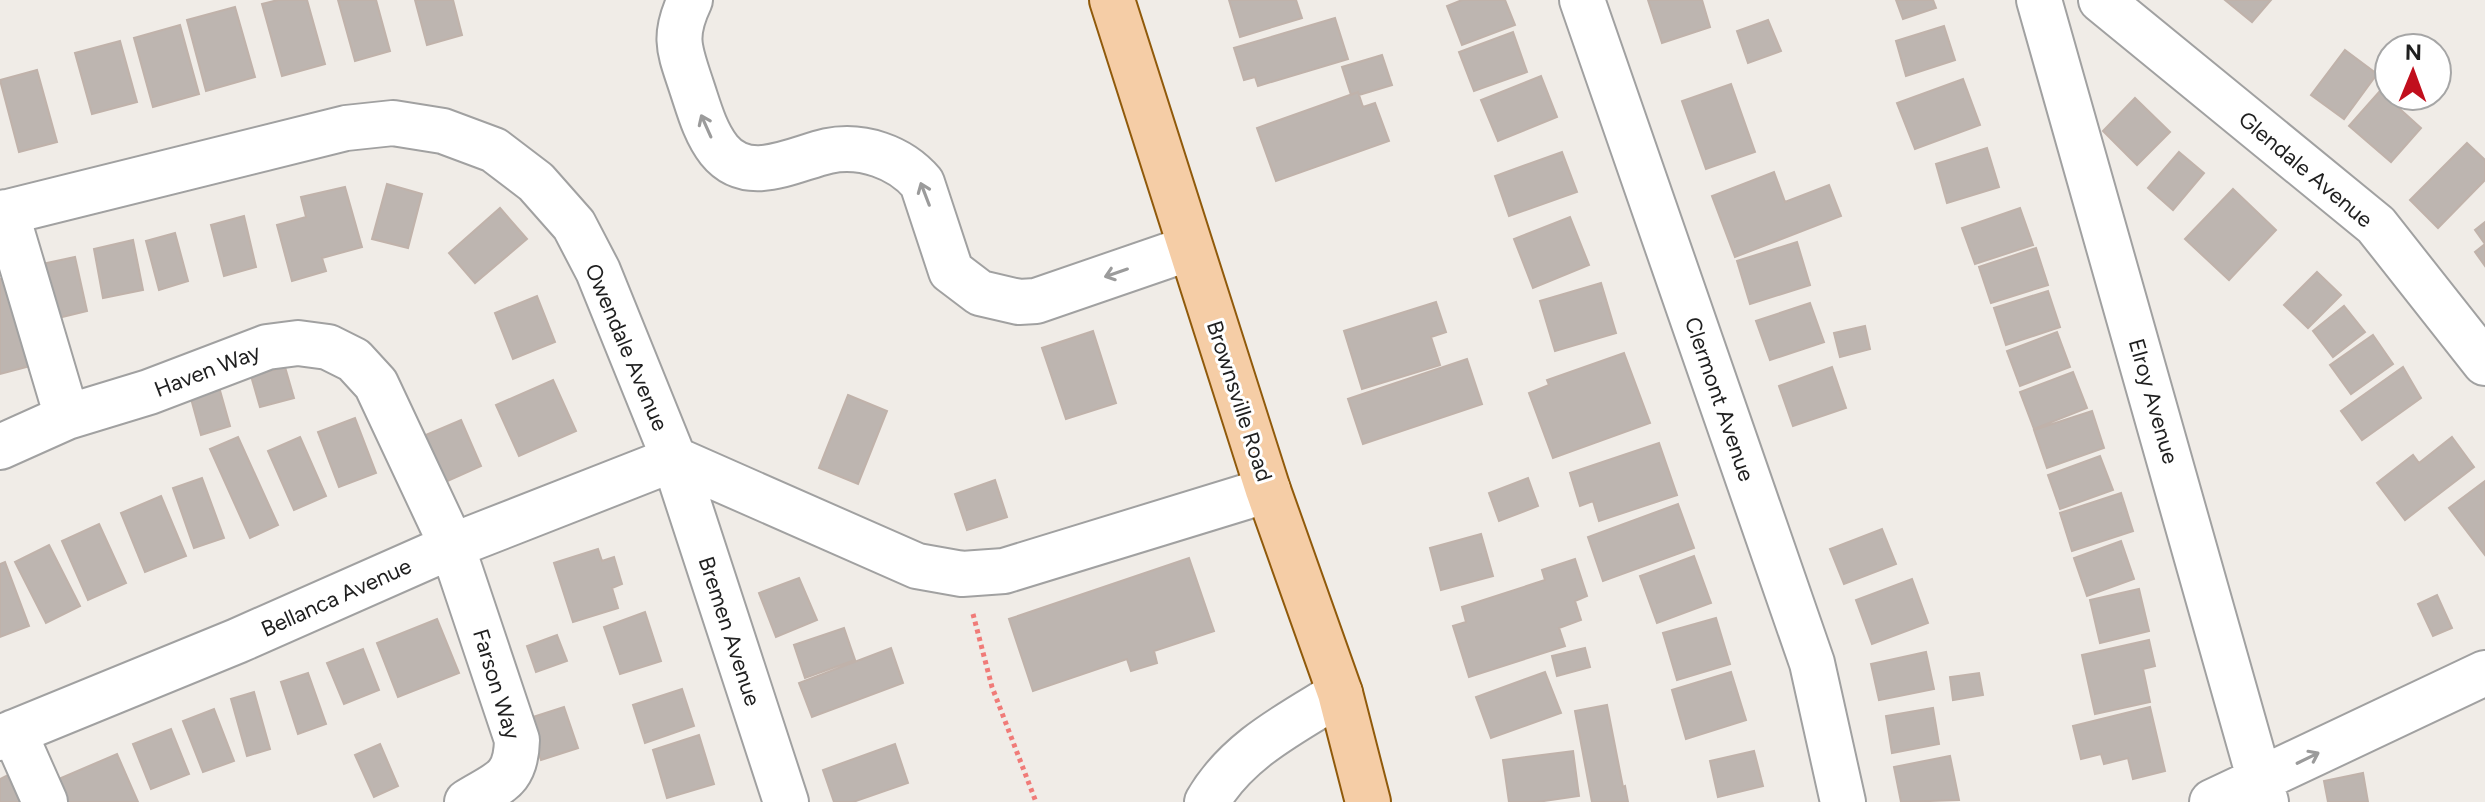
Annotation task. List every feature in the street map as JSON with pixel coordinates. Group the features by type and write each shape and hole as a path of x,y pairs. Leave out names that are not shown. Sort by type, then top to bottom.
{"main road":[{"name":"Brownsville Road","path":"1112,0 1268,490 1340,693 1368,802"}],"street":[{"path":"690,0 678,42 702,118 720,151 742,167 761,168 785,166 828,151 863,150 884,155 914,173 922,183 951,271 980,293 1019,302 1036,301 1190,248"},
{"name":"Clermont Avenue","path":"1582,0 1812,663 1843,802"},
{"name":"Elroy Avenue","path":"2039,0 2264,791"},
{"name":"Glendale Avenue","path":"2101,0 2376,225 2485,363"},
{"name":"Owendale Avenue","path":"3,213 346,128 393,123 443,131 494,150 536,182 574,225 598,271 674,459 917,566 962,574 1004,571 1268,490"},
{"path":"3,213 67,417"},
{"name":"Haven Way","path":"0,447 67,417 149,392 267,347 298,343 328,347 354,360 376,384 452,546"},
{"name":"Bellanca Avenue","path":"7,735 237,641 452,546 674,459"},
{"name":"Bremen Avenue","path":"674,459 786,802"},
{"name":"Farson Way","path":"452,546 517,740 516,763 507,778 467,802"},
{"path":"2212,802 2264,791 2485,673"},
{"path":"1207,802 1219,781 1249,750 1340,693"},
{"path":"7,735 45,802"}],"path":[{"path":"962,574 992,687 1036,802"}],"building":[{"path":"278,0 307,0 325,64 282,76 262,4"},
{"path":"338,0 376,0 390,51 355,61"},
{"path":"415,0 453,0 462,35 427,45"},
{"path":"1229,0 1296,0 1302,18 1240,37"},
{"path":"1462,0 1505,0 1515,25 1462,45 1447,6"},
{"path":"1648,0 1702,0 1710,27 1662,43"},
{"path":"1896,0 1933,0 1936,8 1903,19"},
{"path":"2225,0 2271,0 2252,22"},
{"path":"235,7 255,77 206,91 187,20"},
{"path":"1335,18 1348,59 1258,86 1255,77 1244,80 1234,48"},
{"path":"1768,20 1781,51 1748,63 1737,31"},
{"path":"180,25 199,94 153,107 134,38"},
{"path":"1944,26 1955,60 1906,76 1896,41"},
{"path":"1513,32 1527,72 1474,91 1459,52"},
{"path":"120,41 137,102 92,114 75,53"},
{"path":"2345,50 2373,71 2373,79 2344,119 2311,95"},
{"path":"1382,55 1392,85 1351,95 1342,67"},
{"path":"37,70 57,142 19,152 0,80"},
{"path":"1541,76 1557,117 1498,141 1481,100"},
{"path":"1963,79 1980,125 1915,149 1897,103"},
{"path":"1731,84 1755,152 1706,169 1682,101"},
{"path":"1358,92 1363,107 1375,103 1389,141 1276,181 1257,128"},
{"path":"2135,98 2170,132 2137,165 2103,131"},
{"path":"2373,99 2373,112 2403,112 2421,128 2391,162 2349,126"},
{"path":"2467,143 2485,160 2485,180 2438,228 2410,200"},
{"path":"1987,148 1999,187 1947,203 1936,164"},
{"path":"1562,152 1577,192 1509,216 1495,176"},
{"path":"2179,152 2204,173 2173,210 2148,188"},
{"path":"1774,172 1785,202 1829,185 1841,216 1735,257 1712,196"},
{"path":"387,184 422,194 408,248 372,239"},
{"path":"345,187 362,247 322,258 326,271 292,281 277,225 306,217 301,197"},
{"path":"2233,189 2276,230 2229,280 2185,239"},
{"path":"500,208 527,239 475,283 449,253"},
{"path":"2020,208 2033,245 1975,264 1962,228"},
{"path":"244,216 256,267 224,276 211,225"},
{"path":"1570,217 1589,265 1533,288 1514,239"},
{"path":"2485,222 2485,244 2475,230"},
{"path":"175,233 188,281 159,290 146,241"},
{"path":"133,240 143,290 103,298 94,249"},
{"path":"1797,242 1810,285 1750,304 1737,261"},
{"path":"2485,244 2485,266 2475,252"},
{"path":"2036,248 2048,285 1991,303 1979,267"},
{"path":"75,257 87,311 54,319 42,264"},
{"path":"2317,272 2341,295 2308,328 2284,305"},
{"path":"11,276 34,365 0,374 0,279"},
{"path":"1601,283 1616,333 1555,351 1540,301"},
{"path":"2048,291 2060,327 2006,345 1994,308"},
{"path":"537,296 555,342 513,359 495,313"},
{"path":"1436,302 1446,332 1431,337 1440,365 1362,389 1344,331"},
{"path":"1810,303 1824,342 1770,360 1756,321"},
{"path":"2344,306 2365,332 2333,357 2313,331"},
{"path":"1865,326 1870,349 1840,357 1834,333"},
{"path":"1093,331 1116,403 1066,419 1042,348"},
{"path":"2057,332 2070,367 2020,386 2007,351"},
{"path":"2373,335 2393,364 2351,394 2330,365"},
{"path":"1624,353 1650,423 1553,458 1529,393 1549,385 1547,380"},
{"path":"1467,359 1482,404 1363,444 1348,399"},
{"path":"285,367 294,398 260,407 251,376"},
{"path":"1832,367 1846,408 1793,426 1779,386"},
{"path":"2403,367 2421,398 2362,440 2341,411"},
{"path":"2073,372 2087,408 2034,429 2020,392"},
{"path":"553,380 576,431 519,456 496,405"},
{"path":"219,387 230,426 201,435 190,395"},
{"path":"848,395 887,411 858,484 819,468"},
{"path":"2092,411 2104,448 2047,468 2034,430"},
{"path":"355,418 376,473 339,487 318,432"},
{"path":"461,420 481,466 441,484 421,437"},
{"path":"238,437 278,525 250,538 210,449"},
{"path":"300,437 326,496 294,510 268,451"},
{"path":"2452,437 2474,467 2405,520 2377,483 2413,455 2419,463"},
{"path":"1659,443 1677,495 1599,521 1593,501 1580,506 1570,473"},
{"path":"2100,456 2113,490 2060,509 2048,475"},
{"path":"202,478 224,538 194,548 173,488"},
{"path":"1528,478 1538,506 1499,521 1489,493"},
{"path":"995,480 1007,517 967,530 955,494"},
{"path":"2485,481 2485,555 2449,508"},
{"path":"2121,493 2133,531 2072,551 2060,513"},
{"path":"161,496 186,556 145,572 121,513"},
{"path":"1678,504 1694,548 1603,581 1588,537"},
{"path":"99,524 126,583 88,600 62,541"},
{"path":"1882,529 1896,564 1844,584 1830,549"},
{"path":"1481,534 1493,576 1441,590 1430,548"},
{"path":"2121,541 2134,579 2087,596 2074,558"},
{"path":"49,545 80,606 46,623 15,562"},
{"path":"598,549 602,561 614,557 622,584 612,588 618,608 573,622 554,563"},
{"path":"1694,556 1711,603 1657,623 1640,576"},
{"path":"1189,558 1214,631 1154,651 1157,663 1131,671 1127,659 1033,691 1009,619"},
{"path":"1575,559 1587,596 1575,601 1581,620 1559,628 1565,646 1469,677 1453,626 1466,622 1462,607 1545,580 1542,570"},
{"path":"5,562 29,626 0,637 0,564"},
{"path":"799,578 817,620 776,637 759,593"},
{"path":"1912,579 1928,623 1872,644 1856,600"},
{"path":"2139,589 2149,631 2100,643 2090,600"},
{"path":"2437,595 2452,628 2433,636 2418,604"},
{"path":"645,612 661,661 620,674 604,627"},
{"path":"1716,618 1730,664 1677,680 1663,633"},
{"path":"437,619 459,673 398,697 377,643"},
{"path":"844,628 855,660 805,678 794,645"},
{"path":"557,635 567,661 536,672 527,646"},
{"path":"2149,640 2155,666 2143,669 2150,702 2095,714 2082,655"},
{"path":"891,648 903,683 812,717 799,683"},
{"path":"1585,648 1590,667 1557,676 1552,656"},
{"path":"363,649 379,690 344,704 327,663"},
{"path":"1926,652 1934,689 1879,700 1871,664"},
{"path":"1545,672 1561,713 1491,738 1476,697"},
{"path":"1731,672 1746,720 1686,739 1672,690"},
{"path":"308,673 326,724 298,734 281,682"},
{"path":"1979,673 1983,695 1953,700 1950,677"},
{"path":"682,689 694,726 645,743 633,705"},
{"path":"254,692 270,749 247,756 231,699"},
{"path":"1607,705 1628,802 1592,802 1575,711"},
{"path":"564,707 578,748 541,760 527,719"},
{"path":"2150,707 2165,771 2133,779 2128,758 2104,764 2101,754 2081,759 2073,726"},
{"path":"1933,708 1939,744 1892,753 1886,716"},
{"path":"214,709 234,761 203,772 183,721"},
{"path":"171,729 189,774 151,789 133,744"},
{"path":"699,735 714,784 667,798 653,750"},
{"path":"380,744 398,786 374,797 355,755"},
{"path":"895,744 908,783 853,802 834,802 823,770"},
{"path":"1573,751 1579,796 1509,802 1503,760"},
{"path":"1754,751 1763,786 1718,797 1710,761"},
{"path":"117,754 138,802 55,802 47,784"},
{"path":"1950,756 1959,800 1901,802 1894,767"},
{"path":"2363,773 2368,802 2328,802 2324,781"},
{"path":"8,775 20,802 0,802 0,779"}]}
